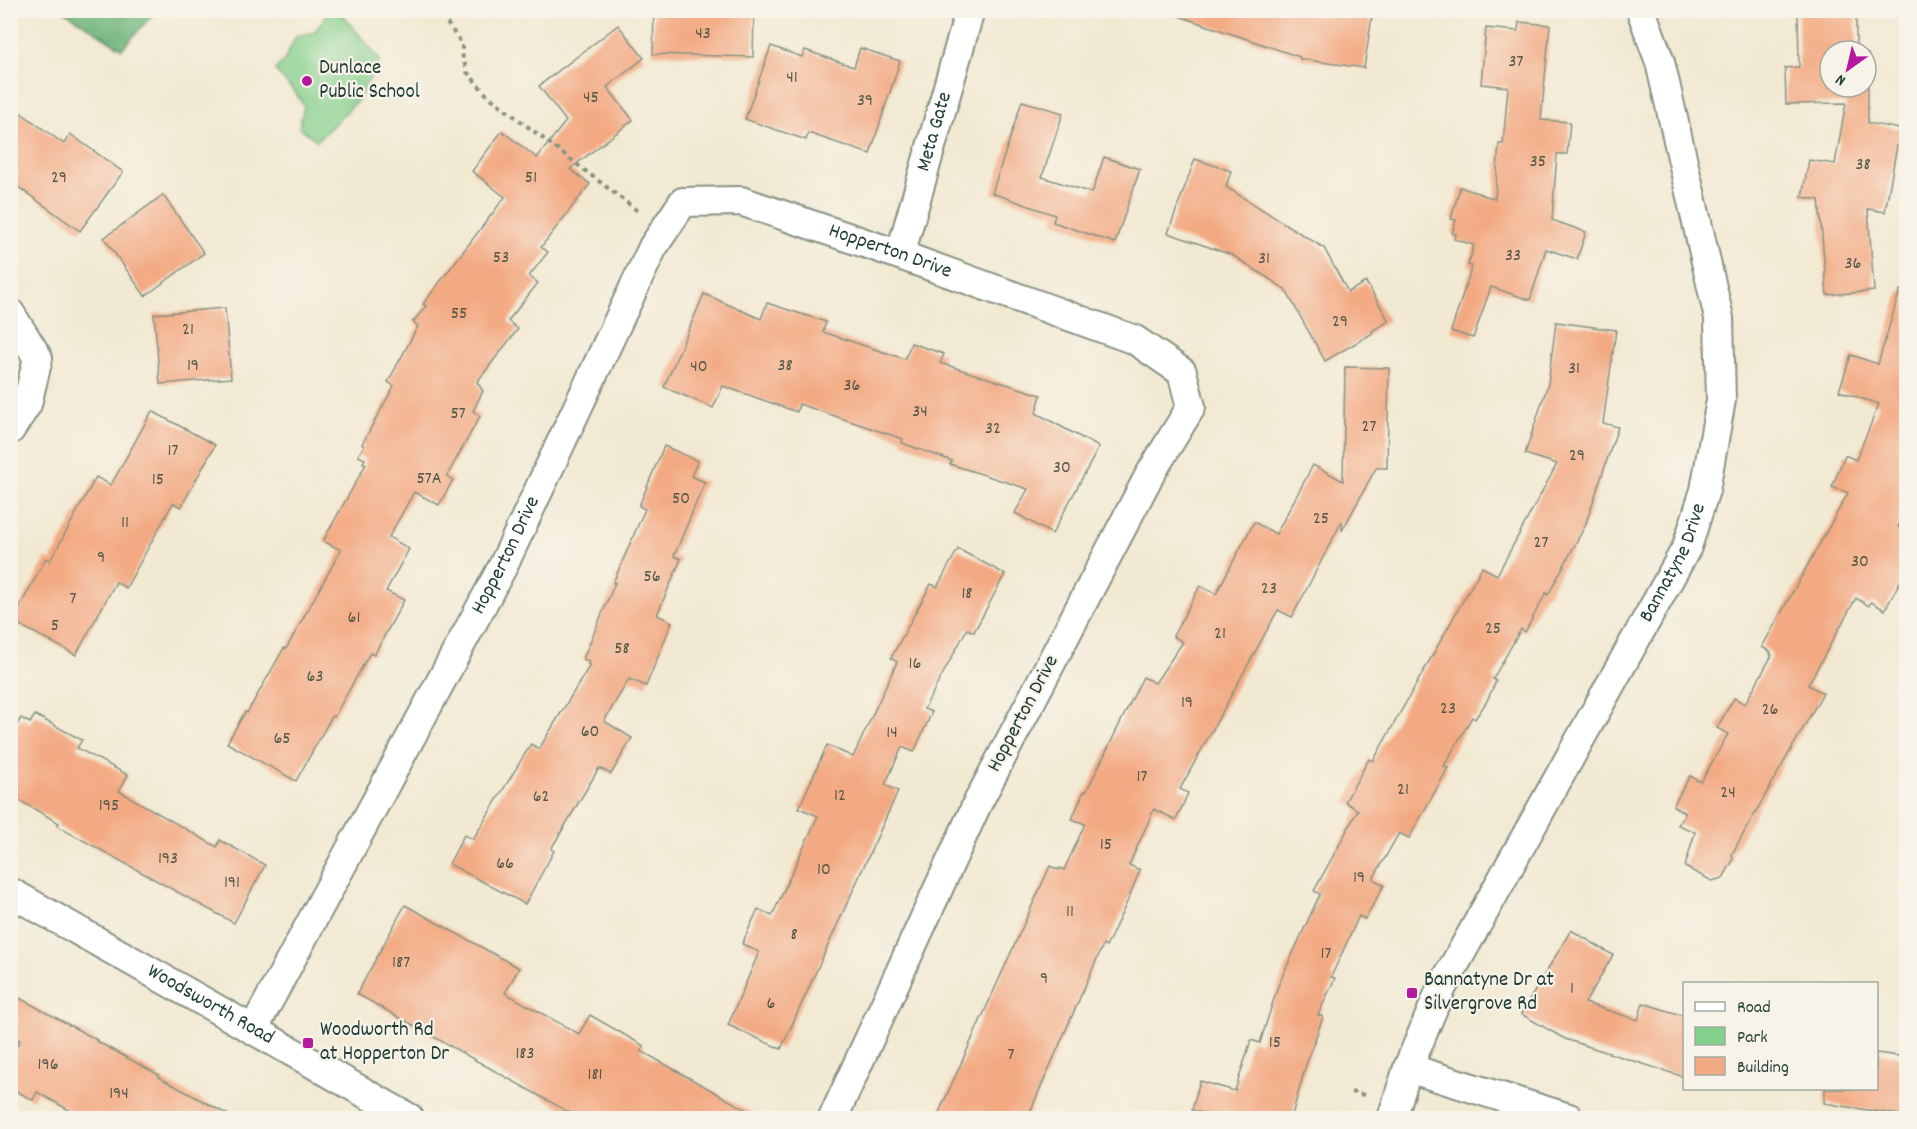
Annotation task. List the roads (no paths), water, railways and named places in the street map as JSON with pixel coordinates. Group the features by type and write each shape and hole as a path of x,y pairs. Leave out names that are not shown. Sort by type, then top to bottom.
{"street":[{"name":"Meta Gate","path":"900,255 970,10"},
{"name":"Bannatyne Drive","path":"1408,1068 1441,989 1687,547 1705,490 1721,400 1719,318 1660,62 1641,10"},
{"name":"Hopperton Drive","path":"253,1030 503,566 653,247 683,202 741,201 900,255 1135,340 1182,372 1191,407 1149,476 978,802 833,1119"},
{"path":"10,313 38,358 27,404 10,430"},
{"name":"Woodsworth Road","path":"10,892 409,1119"},
{"path":"1392,1119 1408,1068 1569,1119"}],"place":[{"name":"Dunlace Public School","path":"307,81"},
{"name":"Bannatyne Dr at Silvergrove Rd","path":"1412,993"},
{"name":"Woodworth Rd at Hopperton Dr","path":"308,1043"}]}
